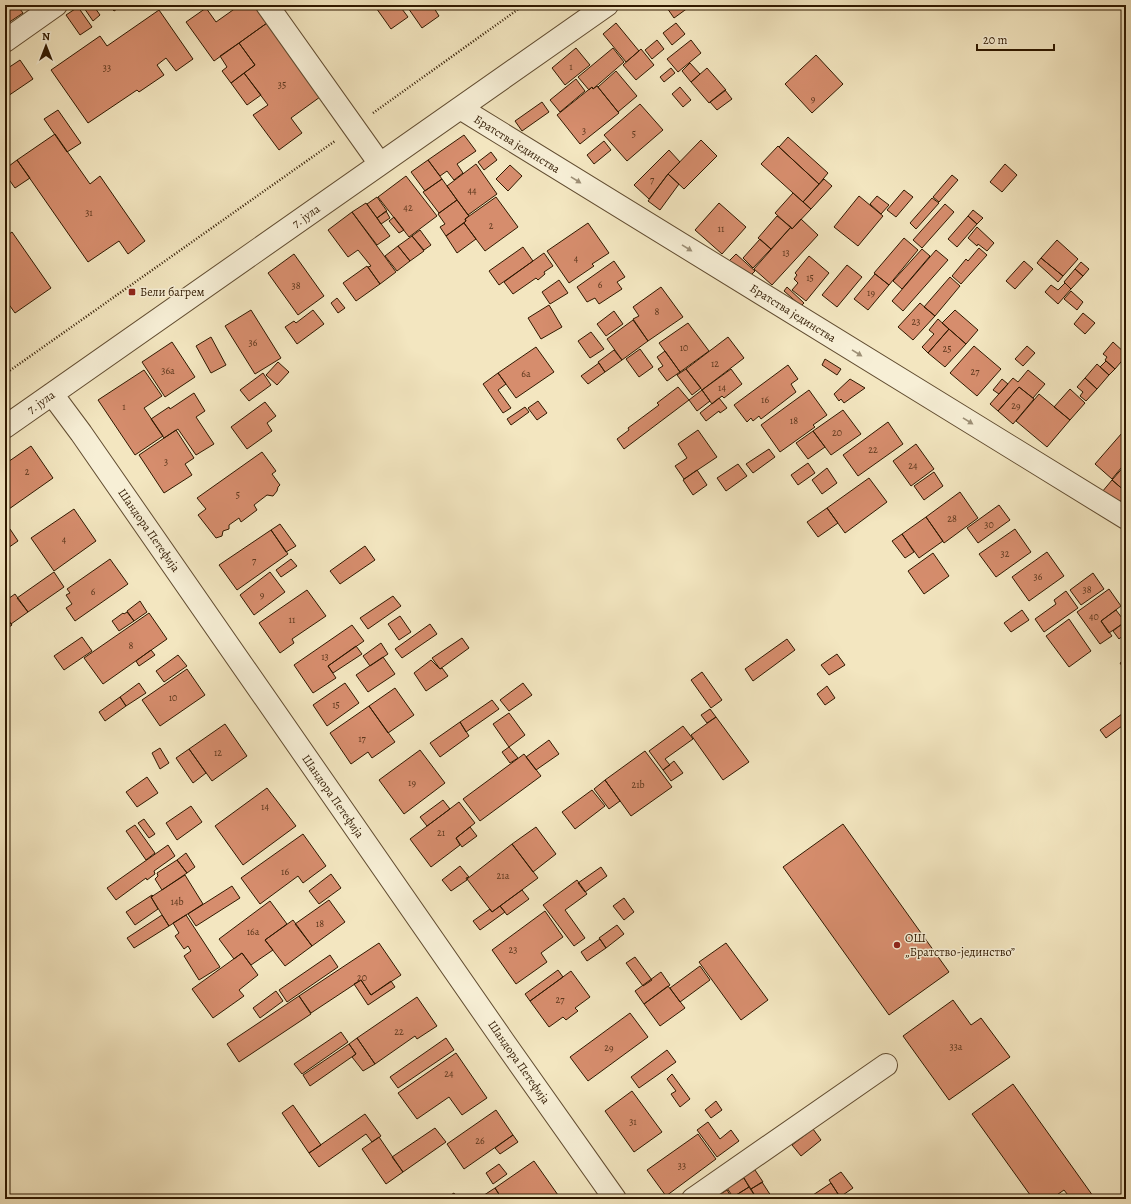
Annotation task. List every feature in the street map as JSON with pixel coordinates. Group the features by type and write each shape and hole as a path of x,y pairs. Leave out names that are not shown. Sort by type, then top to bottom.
{"street":[{"path":"5,41 56,5"},
{"path":"267,5 380,164"},
{"name":"7. јула","path":"5,427 607,5"},
{"name":"Братства јединства","path":"460,108 1126,518"},
{"name":"Шандора Петефија","path":"52,394 81,433 504,1042 615,1199"},
{"path":"693,1199 886,1065"}],"path":[{"path":"5,374 354,128 524,5"}],"building":[{"path":"5,5 17,5 23,13 5,25"},
{"path":"82,5 93,5 100,15 93,21"},
{"path":"109,5 123,5 114,11"},
{"path":"240,5 254,5 267,23 214,61 186,22 206,8 216,22"},
{"path":"374,5 399,5 408,17 391,29"},
{"path":"406,5 437,5 434,8 439,16 422,28"},
{"path":"665,5 692,5 674,18"},
{"path":"78,7 92,27 80,35 66,15"},
{"path":"159,10 193,59 176,71 166,58 157,65 164,75 139,92 137,90 88,123 51,70 100,36 107,46"},
{"path":"267,23 320,97 291,118 302,133 279,150 253,115 268,105 244,73 255,65 239,43"},
{"path":"616,23 639,51 626,62 603,34"},
{"path":"676,23 685,34 672,45 663,33"},
{"path":"657,40 664,49 652,59 645,50"},
{"path":"691,40 701,53 678,72 667,59"},
{"path":"239,43 255,65 231,83 222,71 227,67 220,56"},
{"path":"576,48 590,65 565,85 552,68"},
{"path":"613,48 624,62 593,89 592,87 589,90 578,77"},
{"path":"641,49 654,65 636,80 623,65"},
{"path":"816,55 843,84 812,113 785,84"},
{"path":"20,60 33,79 5,98 5,70"},
{"path":"690,63 700,74 691,82 682,71"},
{"path":"671,68 675,73 664,82 660,77"},
{"path":"707,68 726,90 709,103 691,82"},
{"path":"616,71 637,96 618,112 598,87"},
{"path":"244,73 261,95 247,105 231,83"},
{"path":"576,79 585,91 560,112 550,100"},
{"path":"597,86 619,113 580,144 557,115 592,87 593,89"},
{"path":"680,87 691,100 683,107 672,94"},
{"path":"725,90 732,99 717,110 710,102"},
{"path":"542,102 549,112 522,131 515,121"},
{"path":"640,104 663,130 627,161 604,135"},
{"path":"58,110 81,143 67,152 44,119"},
{"path":"55,134 90,184 100,176 145,241 128,254 119,241 88,262 17,160"},
{"path":"464,135 476,151 457,164 463,173 454,180 447,171 440,176 428,160"},
{"path":"788,137 828,173 819,184 779,147"},
{"path":"701,140 717,156 684,189 668,174"},
{"path":"604,141 611,150 594,164 587,155"},
{"path":"778,146 819,184 803,202 761,164"},
{"path":"669,150 680,162 668,174 649,199 634,185"},
{"path":"491,152 497,160 484,170 478,162"},
{"path":"17,160 30,178 15,188 5,174 5,169"},
{"path":"428,160 442,179 425,191 411,172"},
{"path":"476,164 497,194 468,215 447,186"},
{"path":"1005,164 1017,175 1002,192 990,182"},
{"path":"510,165 522,176 508,191 496,179"},
{"path":"668,174 679,184 660,210 648,201"},
{"path":"952,175 958,180 939,202 933,197"},
{"path":"406,176 437,216 409,237 378,197"},
{"path":"442,179 457,200 439,213 423,192"},
{"path":"824,179 832,186 811,209 803,202"},
{"path":"904,190 913,197 896,217 887,210"},
{"path":"793,193 811,209 792,229 775,213"},
{"path":"859,196 883,216 858,246 834,227"},
{"path":"877,196 889,205 881,214 870,204"},
{"path":"377,197 387,211 377,218 367,204"},
{"path":"496,197 518,227 485,251 464,223 466,221 465,219"},
{"path":"932,198 939,203 916,229 910,223"},
{"path":"457,200 469,216 465,219 466,221 446,236 440,227 445,224 438,214"},
{"path":"366,203 390,236 377,245 352,212"},
{"path":"719,203 746,227 722,254 695,230"},
{"path":"945,204 954,212 922,248 913,240"},
{"path":"973,210 983,218 977,224 968,216"},
{"path":"386,211 390,218 381,224 377,218"},
{"path":"352,212 396,272 380,284 368,267 371,266 358,250 348,257 328,230"},
{"path":"777,216 791,227 771,249 758,238"},
{"path":"968,216 977,224 957,247 948,239"},
{"path":"394,217 404,230 399,233 389,221"},
{"path":"801,219 818,235 772,285 754,269 791,227 792,229"},
{"path":"464,223 476,239 457,253 446,236"},
{"path":"588,223 609,253 592,264 594,266 569,283 547,251"},
{"path":"977,227 994,243 987,251 978,244 977,246 968,238"},
{"path":"420,230 431,245 424,250 412,236"},
{"path":"12,232 51,288 15,313 5,299 5,237"},
{"path":"412,236 424,251 410,261 398,246"},
{"path":"904,238 918,250 889,285 874,273"},
{"path":"760,239 771,249 753,268 743,258"},
{"path":"1057,240 1078,259 1063,276 1041,258"},
{"path":"398,246 410,261 397,271 385,256"},
{"path":"523,247 533,261 499,285 489,271"},
{"path":"979,248 987,255 961,284 952,276 966,259 968,261"},
{"path":"922,249 930,256 902,289 893,281"},
{"path":"936,250 948,260 903,311 892,301"},
{"path":"544,253 553,266 544,272 545,274 538,280 536,278 513,294 504,282"},
{"path":"294,254 324,296 298,315 268,273"},
{"path":"736,254 755,271 745,281 726,264"},
{"path":"809,256 829,273 806,301 792,290 798,283 794,279 797,275 795,273"},
{"path":"1041,258 1063,276 1058,282 1037,263"},
{"path":"614,261 625,277 617,282 622,289 599,304 595,298 587,302 577,287"},
{"path":"1024,261 1033,269 1015,289 1006,281"},
{"path":"1081,262 1089,269 1083,276 1075,269"},
{"path":"847,265 862,277 837,307 822,295"},
{"path":"367,266 380,284 356,301 343,283"},
{"path":"1075,269 1083,276 1071,289 1064,282"},
{"path":"875,274 889,285 868,310 854,299"},
{"path":"950,277 960,286 935,316 924,307"},
{"path":"559,280 568,293 550,304 542,292"},
{"path":"1065,283 1071,289 1058,304 1045,292 1051,285 1058,290"},
{"path":"661,287 683,317 648,341 633,319 639,316 633,307"},
{"path":"787,287 804,303 801,306 784,291"},
{"path":"1071,291 1083,302 1077,310 1064,299"},
{"path":"337,298 345,308 338,313 331,303"},
{"path":"920,303 935,316 913,340 898,327"},
{"path":"549,305 562,327 541,339 528,318"},
{"path":"251,310 281,358 255,374 225,326"},
{"path":"313,310 324,324 297,344 285,327 294,321 296,323"},
{"path":"955,310 978,330 966,344 942,323"},
{"path":"614,311 623,324 606,336 597,324"},
{"path":"1083,313 1095,323 1085,334 1074,324"},
{"path":"938,319 949,329 928,353 922,347 934,334 929,330"},
{"path":"633,320 648,341 622,360 607,339"},
{"path":"688,323 709,351 680,372 659,343"},
{"path":"949,329 966,344 945,367 928,353"},
{"path":"591,332 604,349 590,358 578,341"},
{"path":"211,337 226,365 211,373 196,346"},
{"path":"728,337 744,358 702,390 686,369"},
{"path":"172,342 195,377 165,397 142,362"},
{"path":"1113,342 1126,354 1115,369 1105,360 1107,357 1103,354"},
{"path":"974,346 1001,369 977,396 950,373"},
{"path":"1027,346 1035,353 1023,366 1015,359"},
{"path":"536,347 554,372 516,398 498,373"},
{"path":"640,349 653,367 639,377 626,359"},
{"path":"614,350 622,360 605,372 598,362"},
{"path":"665,351 680,372 667,381 658,369 663,366 657,357"},
{"path":"825,359 841,369 837,375 822,365"},
{"path":"1106,361 1115,369 1109,375 1100,367"},
{"path":"278,362 289,372 277,385 266,375"},
{"path":"599,363 605,372 588,384 581,376"},
{"path":"1097,364 1109,375 1097,389 1085,378"},
{"path":"788,365 798,379 791,384 796,392 761,419 759,416 753,421 751,418 747,422 734,405"},
{"path":"686,369 701,388 692,395 677,375"},
{"path":"731,369 742,384 724,398 722,396 712,404 702,390"},
{"path":"144,370 162,396 144,408 163,436 135,455 98,400"},
{"path":"1028,370 1045,384 1033,398 1019,387 998,411 990,404 1013,378 1018,382"},
{"path":"263,373 271,385 249,401 240,390"},
{"path":"498,373 506,384 498,390 511,408 503,413 483,384"},
{"path":"1085,378 1097,389 1086,401 1080,396 1083,392 1077,387"},
{"path":"850,379 865,388 844,403 841,399 839,401 834,394"},
{"path":"1002,379 1008,384 999,394 993,390"},
{"path":"678,387 689,400 624,449 617,439 629,430 628,428 659,405 657,403"},
{"path":"1019,387 1034,399 1013,424 998,411"},
{"path":"1070,389 1085,403 1070,420 1054,407"},
{"path":"702,390 710,401 697,411 689,400"},
{"path":"809,390 827,415 813,425 815,427 780,452 761,425"},
{"path":"194,393 205,411 196,417 214,444 196,455 178,429 164,438 151,419 169,407 170,409"},
{"path":"1039,394 1070,420 1047,447 1016,421"},
{"path":"719,398 727,408 720,413 719,411 706,421 700,413"},
{"path":"538,401 547,413 537,420 528,408"},
{"path":"265,402 276,416 267,423 272,431 247,449 231,427"},
{"path":"525,407 529,412 511,425 507,419"},
{"path":"843,410 861,434 831,455 813,431"},
{"path":"888,422 903,444 858,476 843,455"},
{"path":"176,430 194,458 185,464 192,475 164,493 139,455"},
{"path":"698,430 717,457 684,479 675,466 687,458 678,444"},
{"path":"813,431 825,447 808,459 796,443"},
{"path":"1122,433 1126,437 1126,462 1112,479 1095,464"},
{"path":"916,444 934,469 911,486 893,461"},
{"path":"31,446 53,478 9,509 5,503 5,464"},
{"path":"769,449 775,457 753,473 746,464"},
{"path":"262,452 276,471 272,474 280,485 277,491 273,496 267,495 254,505 257,510 241,522 239,518 229,525 229,529 223,531 222,536 216,538 198,515 206,509 197,498"},
{"path":"808,463 815,473 798,485 791,475"},
{"path":"738,464 747,476 726,491 717,478"},
{"path":"1126,464 1126,492 1112,480"},
{"path":"827,468 837,483 822,494 812,480"},
{"path":"697,470 707,485 693,495 683,480"},
{"path":"934,472 943,486 924,500 914,486"},
{"path":"869,478 887,502 845,533 827,508"},
{"path":"1112,480 1126,492 1126,495 1117,505 1102,492"},
{"path":"960,492 978,518 944,543 926,517"},
{"path":"999,505 1010,520 978,543 967,528"},
{"path":"827,508 838,523 818,537 807,522"},
{"path":"74,509 96,541 54,571 31,538"},
{"path":"926,517 943,541 919,558 902,534"},
{"path":"280,524 296,546 286,552 271,530"},
{"path":"5,529 7,532 10,529 18,541 5,550"},
{"path":"1015,529 1031,552 996,577 979,554"},
{"path":"271,530 288,554 237,590 219,565"},
{"path":"902,534 914,552 905,558 892,541"},
{"path":"365,546 375,560 340,584 330,571"},
{"path":"1047,552 1064,576 1029,601 1012,577"},
{"path":"933,553 949,576 924,594 908,571"},
{"path":"110,559 128,584 75,621 66,608 72,604 66,595 70,593 67,589"},
{"path":"291,559 297,566 281,577 276,570"},
{"path":"54,572 64,587 28,612 17,598"},
{"path":"270,572 285,592 254,615 240,595"},
{"path":"1093,573 1104,589 1081,605 1070,590"},
{"path":"1109,589 1121,606 1101,621 1112,636 1100,644 1077,612"},
{"path":"307,590 326,616 292,639 294,643 280,653 259,623"},
{"path":"1066,591 1078,608 1044,632 1035,619 1056,604 1054,600"},
{"path":"15,594 28,612 11,624 5,616 5,601"},
{"path":"393,596 401,606 368,629 360,618"},
{"path":"140,601 147,612 134,621 127,611"},
{"path":"1022,610 1029,620 1011,632 1004,623"},
{"path":"1116,610 1125,622 1109,633 1101,621"},
{"path":"127,612 134,621 119,631 112,621 123,613 124,614"},
{"path":"149,613 167,639 103,684 84,658"},
{"path":"5,616 12,625 5,630"},
{"path":"400,616 411,632 399,640 388,624"},
{"path":"1069,619 1091,651 1069,667 1046,636"},
{"path":"1126,621 1126,633 1119,639 1113,631"},
{"path":"430,624 437,634 402,658 395,649"},
{"path":"352,625 364,641 328,666 336,678 313,693 294,665"},
{"path":"82,637 92,651 64,670 54,656"},
{"path":"462,638 469,648 440,669 432,658"},
{"path":"787,639 795,650 753,681 745,669"},
{"path":"381,643 388,654 370,666 363,656"},
{"path":"356,646 362,654 333,673 328,666"},
{"path":"151,650 155,655 139,666 136,661"},
{"path":"837,654 845,665 829,675 821,665"},
{"path":"178,655 187,666 164,682 156,671"},
{"path":"383,657 395,674 368,692 356,675"},
{"path":"1126,659 1126,672 1120,663"},
{"path":"431,660 440,669 442,668 448,676 426,691 414,673"},
{"path":"187,669 205,695 160,726 142,700"},
{"path":"702,672 722,700 711,708 691,680"},
{"path":"139,683 146,693 126,706 120,697"},
{"path":"345,683 359,703 327,726 313,705"},
{"path":"523,683 532,695 509,711 500,700"},
{"path":"827,686 835,698 825,705 817,694"},
{"path":"395,688 414,715 388,733 369,706"},
{"path":"120,697 126,706 105,721 99,712"},
{"path":"492,700 499,709 466,732 460,722"},
{"path":"369,706 395,742 372,758 368,752 351,764 330,733"},
{"path":"710,709 716,717 707,723 701,715"},
{"path":"1126,711 1126,723 1106,738 1100,730"},
{"path":"509,713 525,735 509,747 493,724"},
{"path":"716,717 749,762 723,780 691,735"},
{"path":"460,722 469,736 440,757 430,743"},
{"path":"225,724 247,756 212,781 189,749"},
{"path":"683,726 693,739 665,759 670,765 663,770 649,751"},
{"path":"549,740 559,754 536,770 526,757"},
{"path":"509,747 518,758 510,763 502,752"},
{"path":"160,748 169,763 160,769 152,753"},
{"path":"189,749 206,773 193,783 176,758"},
{"path":"420,750 445,783 404,814 379,780"},
{"path":"645,751 672,787 631,816 605,780"},
{"path":"524,754 541,776 480,821 463,799"},
{"path":"674,761 683,773 671,781 663,770"},
{"path":"147,777 158,793 137,807 126,792"},
{"path":"605,780 620,801 609,809 594,789"},
{"path":"267,788 296,826 243,865 215,826"},
{"path":"592,790 605,806 575,829 562,812"},
{"path":"443,800 450,809 427,826 420,817"},
{"path":"459,802 475,823 456,838 460,845 431,867 410,839"},
{"path":"191,806 202,822 177,840 166,823"},
{"path":"144,819 155,834 149,838 138,823"},
{"path":"843,824 949,972 889,1015 783,867"},
{"path":"135,825 155,853 146,860 126,831"},
{"path":"470,827 477,836 462,847 456,838"},
{"path":"536,827 556,854 533,872 512,844"},
{"path":"303,834 326,866 303,883 298,876 260,904 241,878"},
{"path":"512,844 538,878 492,912 467,879"},
{"path":"168,845 175,856 154,871 155,874 147,880 146,878 116,900 107,888"},
{"path":"186,853 195,867 187,873 177,860"},
{"path":"177,860 187,873 162,890 155,879 158,876 157,873"},
{"path":"460,866 469,877 451,891 442,880"},
{"path":"601,867 607,876 585,892 578,883"},
{"path":"331,874 341,888 319,904 309,891"},
{"path":"185,875 203,904 169,926 151,897"},
{"path":"577,880 587,894 565,910 585,938 574,946 543,905"},
{"path":"232,886 240,898 196,926 188,914"},
{"path":"522,890 529,899 507,915 500,906"},
{"path":"152,895 153,896 151,897 158,909 135,925 126,912"},
{"path":"624,898 634,912 624,920 613,906"},
{"path":"329,900 345,922 312,946 295,924"},
{"path":"270,901 287,924 265,940 273,950 251,965 242,953 234,959 219,939"},
{"path":"500,906 505,912 480,930 473,921 490,909 492,912"},
{"path":"545,911 563,937 541,953 547,962 516,984 492,950"},
{"path":"162,915 169,926 134,948 127,938"},
{"path":"186,915 220,967 199,980 184,956 191,951 188,946 184,949 175,936 179,933 173,923"},
{"path":"293,920 312,946 285,966 265,940"},
{"path":"617,925 624,934 606,948 599,938"},
{"path":"600,939 606,948 587,961 581,952"},
{"path":"379,943 401,975 371,995 361,980 311,1013 299,996"},
{"path":"726,943 768,1000 741,1020 699,962"},
{"path":"242,953 258,975 239,990 244,996 213,1018 192,989"},
{"path":"330,955 338,967 287,1002 279,990"},
{"path":"635,957 652,980 643,986 626,963"},
{"path":"700,966 710,980 680,1002 670,988"},
{"path":"558,970 563,977 530,1001 525,994"},
{"path":"571,971 590,997 575,1008 578,1011 566,1020 563,1017 549,1027 530,1001"},
{"path":"661,972 670,985 644,1004 635,991"},
{"path":"361,980 371,995 391,981 395,987 368,1005 354,984"},
{"path":"668,986 685,1008 660,1026 644,1004"},
{"path":"276,991 283,1001 260,1018 253,1008"},
{"path":"299,996 311,1014 239,1062 227,1044"},
{"path":"417,997 437,1026 417,1039 415,1036 375,1064 357,1038"},
{"path":"953,1000 971,1025 981,1018 1010,1057 949,1100 903,1036"},
{"path":"630,1013 648,1037 588,1081 570,1057"},
{"path":"341,1032 348,1042 302,1074 294,1064"},
{"path":"357,1038 375,1064 363,1071 352,1057 356,1054 349,1044"},
{"path":"446,1038 454,1050 398,1088 390,1077"},
{"path":"349,1044 356,1054 310,1086 303,1075"},
{"path":"667,1050 676,1062 639,1088 631,1077"},
{"path":"456,1053 487,1098 462,1115 449,1097 417,1119 398,1093"},
{"path":"672,1074 690,1099 680,1107 671,1094 676,1091 667,1079"},
{"path":"1013,1084 1093,1196 1089,1199 1071,1199 1064,1190 1051,1199 1033,1199 972,1114"},
{"path":"632,1091 662,1132 634,1152 605,1111"},
{"path":"716,1101 722,1110 711,1118 705,1110"},
{"path":"293,1105 321,1145 309,1153 282,1113"},
{"path":"496,1110 513,1135 464,1169 447,1144"},
{"path":"365,1114 381,1136 372,1142 366,1134 319,1167 309,1153"},
{"path":"708,1122 720,1139 731,1130 739,1141 717,1157 697,1130"},
{"path":"435,1128 446,1142 403,1172 392,1157"},
{"path":"813,1129 821,1140 801,1156 792,1145"},
{"path":"698,1134 716,1159 666,1196 647,1170"},
{"path":"513,1135 518,1142 500,1154 495,1148"},
{"path":"379,1137 403,1172 386,1184 362,1149"},
{"path":"534,1161 558,1195 552,1199 502,1199 495,1188"},
{"path":"499,1164 507,1174 493,1184 486,1173"},
{"path":"755,1170 763,1182 751,1189 743,1177"},
{"path":"841,1172 853,1188 840,1197 829,1180"},
{"path":"744,1178 749,1187 733,1197 727,1188"},
{"path":"762,1182 773,1199 757,1199 751,1189"},
{"path":"831,1183 840,1197 837,1199 816,1199 813,1195"},
{"path":"749,1187 757,1199 730,1199 733,1197"},
{"path":"495,1188 502,1199 478,1199"},
{"path":"727,1190 732,1198 713,1199"},
{"path":"454,1193 458,1199 444,1199"}],"place":[{"name":"Бели багрем","path":"132,292"},
{"name":"ОШ „Братство-јединство”","path":"897,945"}]}
